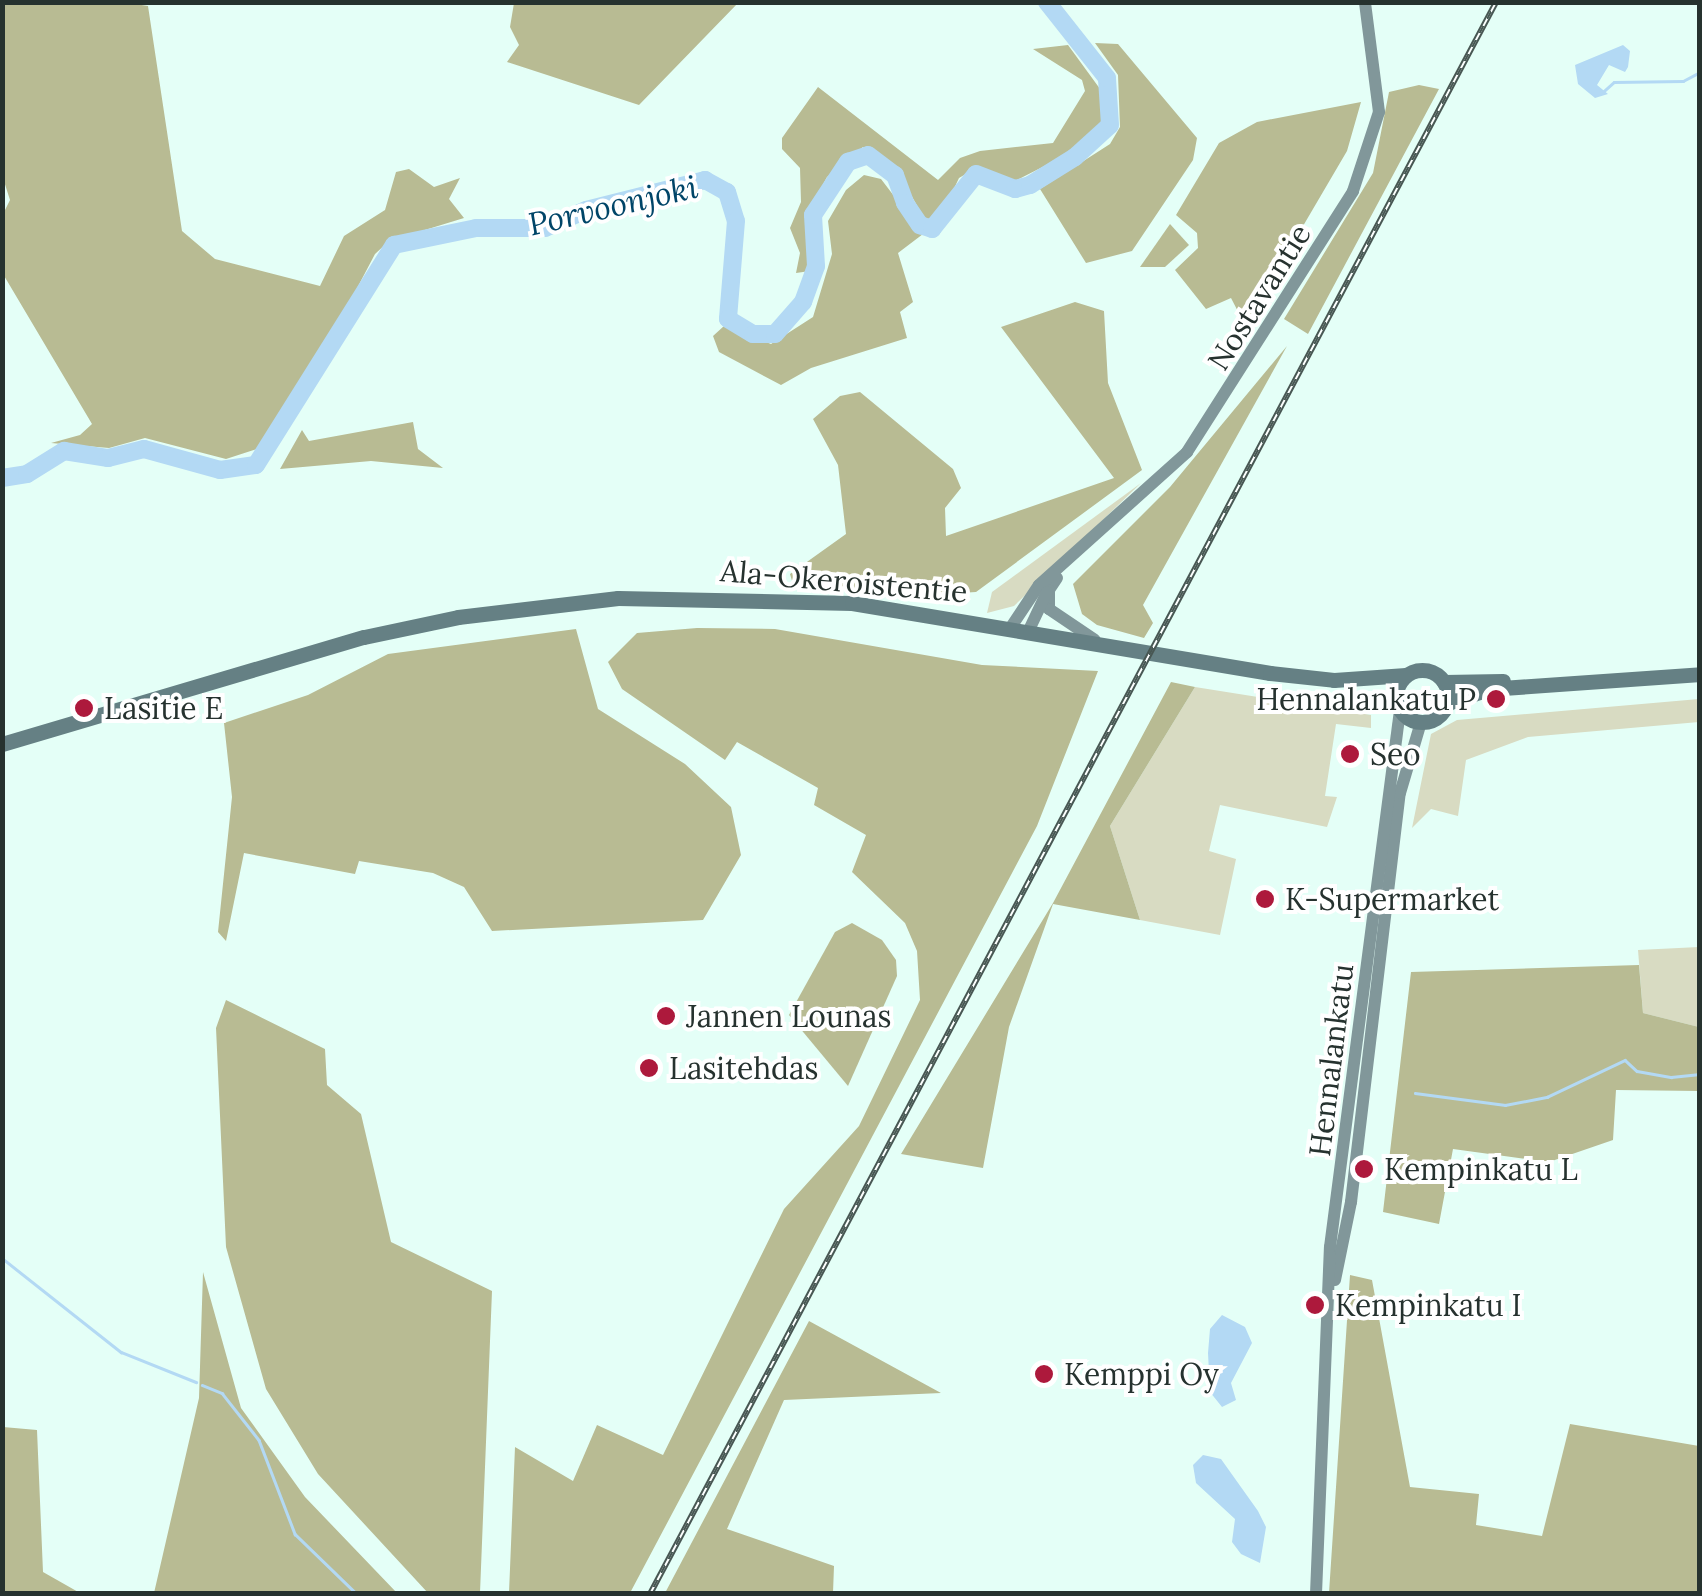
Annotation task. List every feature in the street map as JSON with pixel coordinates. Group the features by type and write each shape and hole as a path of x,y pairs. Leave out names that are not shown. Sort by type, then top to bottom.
{"main road":[{"name":"Ala-Okeroistentie","path":"2,744 364,637 543,605 771,597 1010,627 1334,680 1398,703"},
{"path":"1444,682 1448,703 1440,716 1421,722 1398,703 1406,676 1423,670 1444,682 1527,685 1700,674"},
{"name":"Ala-Okeroistentie","path":"1334,680 1406,676"},
{"path":"1448,703 1527,685"}],"street":[{"name":"Nostavantie","path":"1010,627 1017,610 1187,452 1353,191 1379,112 1364,2"},
{"name":"Nostavantie","path":"1029,630 1067,564"},
{"path":"1049,590 1049,610 1060,623 1106,644"},
{"name":"Hennalankatu","path":"1316,1594 1331,1297 1330,1247 1398,703"},
{"name":"Hennalankatu","path":"1331,1297 1349,1213 1400,794 1421,722"}],"green space":[{"path":"514,2 738,3 639,105 507,62 519,45 510,27"},
{"path":"3,3 148,6 182,231 215,259 320,286 344,236 385,210 396,172 409,169 434,187 460,178 449,199 464,218 389,241 375,254 333,334 257,449 226,459 145,438 109,448 51,443 80,435 92,424 3,274 3,214 10,200 2,175"},
{"path":"1095,43 1118,44 1197,138 1193,160 1132,251 1086,263 1040,189 1110,144 1120,127 1118,75"},
{"path":"1068,45 1103,93 1102,121 1072,152 1015,181 976,168 959,178 942,214 925,220 900,175 863,147 827,177 809,211 810,271 796,273 800,253 790,228 801,202 800,168 782,149 782,138 818,87 938,180 960,158 980,151 1053,143 1085,91 1082,80 1033,49"},
{"path":"1419,85 1439,89 1308,334 1284,319 1373,173 1389,92"},
{"path":"1361,102 1347,151 1245,325 1231,298 1206,309 1175,270 1198,248 1197,233 1176,215 1219,143 1257,122"},
{"path":"864,175 881,179 923,234 898,253 913,302 900,312 907,338 811,368 781,385 719,352 713,336 724,326 771,344 813,317 832,254 828,221 846,190"},
{"path":"1170,224 1189,245 1165,267 1140,267"},
{"path":"1075,302 1104,311 1108,383 1142,470 976,592 927,595 793,584 790,574 846,534 838,465 813,419 840,396 860,392 953,469 961,488 945,508 946,536 1114,478 1001,327"},
{"path":"1287,346 1143,605 1153,623 1144,638 1097,625 1082,614 1073,584 1170,487"},
{"path":"413,422 418,449 443,468 371,461 280,469 302,430 309,441"},
{"path":"1141,483 1014,606 987,613 992,592"},
{"path":"697,628 775,629 982,665 1098,671 1037,826 630,1593 509,1593 515,1447 573,1481 597,1425 663,1455 784,1209 859,1126 920,1000 917,951 905,923 852,872 866,835 814,805 818,788 737,742 725,760 622,689 608,662 637,633"},
{"path":"576,629 598,709 685,764 731,807 741,855 703,920 492,931 464,887 433,873 359,861 355,874 244,853 226,941 218,932 232,797 224,723 308,695 388,654"},
{"path":"1171,682 1195,687 1110,826 1140,920 1053,904 1009,1027 983,1168 901,1154 1053,903"},
{"path":"1195,687 1371,715 1371,728 1336,724 1325,796 1337,797 1327,827 1220,805 1209,851 1236,859 1220,935 1140,920 1110,826"},
{"path":"1699,699 1699,722 1528,737 1466,760 1458,816 1431,809 1412,828 1431,734 1457,720"},
{"path":"852,923 882,940 896,960 897,976 848,1086 789,1015 835,932"},
{"path":"1699,947 1699,1027 1643,1013 1638,950"},
{"path":"1639,965 1643,1013 1699,1027 1699,1091 1616,1090 1613,1140 1549,1162 1453,1149 1439,1224 1383,1212 1411,972"},
{"path":"226,1000 325,1049 327,1085 361,1114 391,1242 492,1291 480,1593 428,1593 318,1474 266,1389 226,1247 216,1028"},
{"path":"203,1272 241,1408 305,1497 397,1593 154,1593 199,1398"},
{"path":"1350,1275 1372,1280 1410,1487 1479,1494 1476,1525 1542,1536 1570,1424 1699,1446 1699,1593 1329,1593"},
{"path":"809,1321 941,1393 784,1400 727,1529 834,1566 833,1593 665,1593"},
{"path":"3,1427 37,1430 43,1572 80,1593 3,1593"}],"water":[{"path":"1623,45 1630,51 1628,67 1625,72 1609,65 1597,85 1608,94 1595,98 1578,84 1575,65"},
{"path":"1222,1315 1245,1327 1252,1343 1231,1383 1236,1400 1222,1407 1210,1392 1208,1353 1210,1329"},
{"path":"1203,1455 1221,1459 1258,1511 1266,1527 1260,1563 1241,1554 1232,1542 1235,1519 1196,1483 1193,1465"}],"waterway":[{"name":"Porvoonjoki","path":"2,478 27,474 64,451 108,458 144,449 220,470 256,465 394,245 476,228 545,228 586,210 705,180 727,192 736,221 728,319 753,334 775,334 803,302 816,266 813,215 848,162 868,155 895,175 905,203 920,225 932,229 976,174 1015,189 1030,185 1075,157 1110,125 1107,78 1047,2"},
{"path":"1604,91 1614,82 1683,81 1700,72"},
{"path":"1415,1093 1505,1105 1547,1097 1625,1060 1637,1071 1671,1077 1700,1074"},
{"path":"2,1258 121,1352 196,1382"},
{"path":"202,1385 222,1393 259,1440 295,1534 357,1594"}],"railway":[{"path":"650,1594 1496,2"}],"place":[{"name":"Hennalankatu P","path":"1496,699"},
{"name":"Lasitie E","path":"84,708"},
{"name":"Seo","path":"1350,754"},
{"name":"K-Supermarket","path":"1265,899"},
{"name":"Jannen Lounas","path":"666,1016"},
{"name":"Lasitehdas","path":"649,1068"},
{"name":"Kempinkatu L","path":"1364,1169"},
{"name":"Kempinkatu I","path":"1315,1305"},
{"name":"Kemppi Oy","path":"1044,1374"}]}
